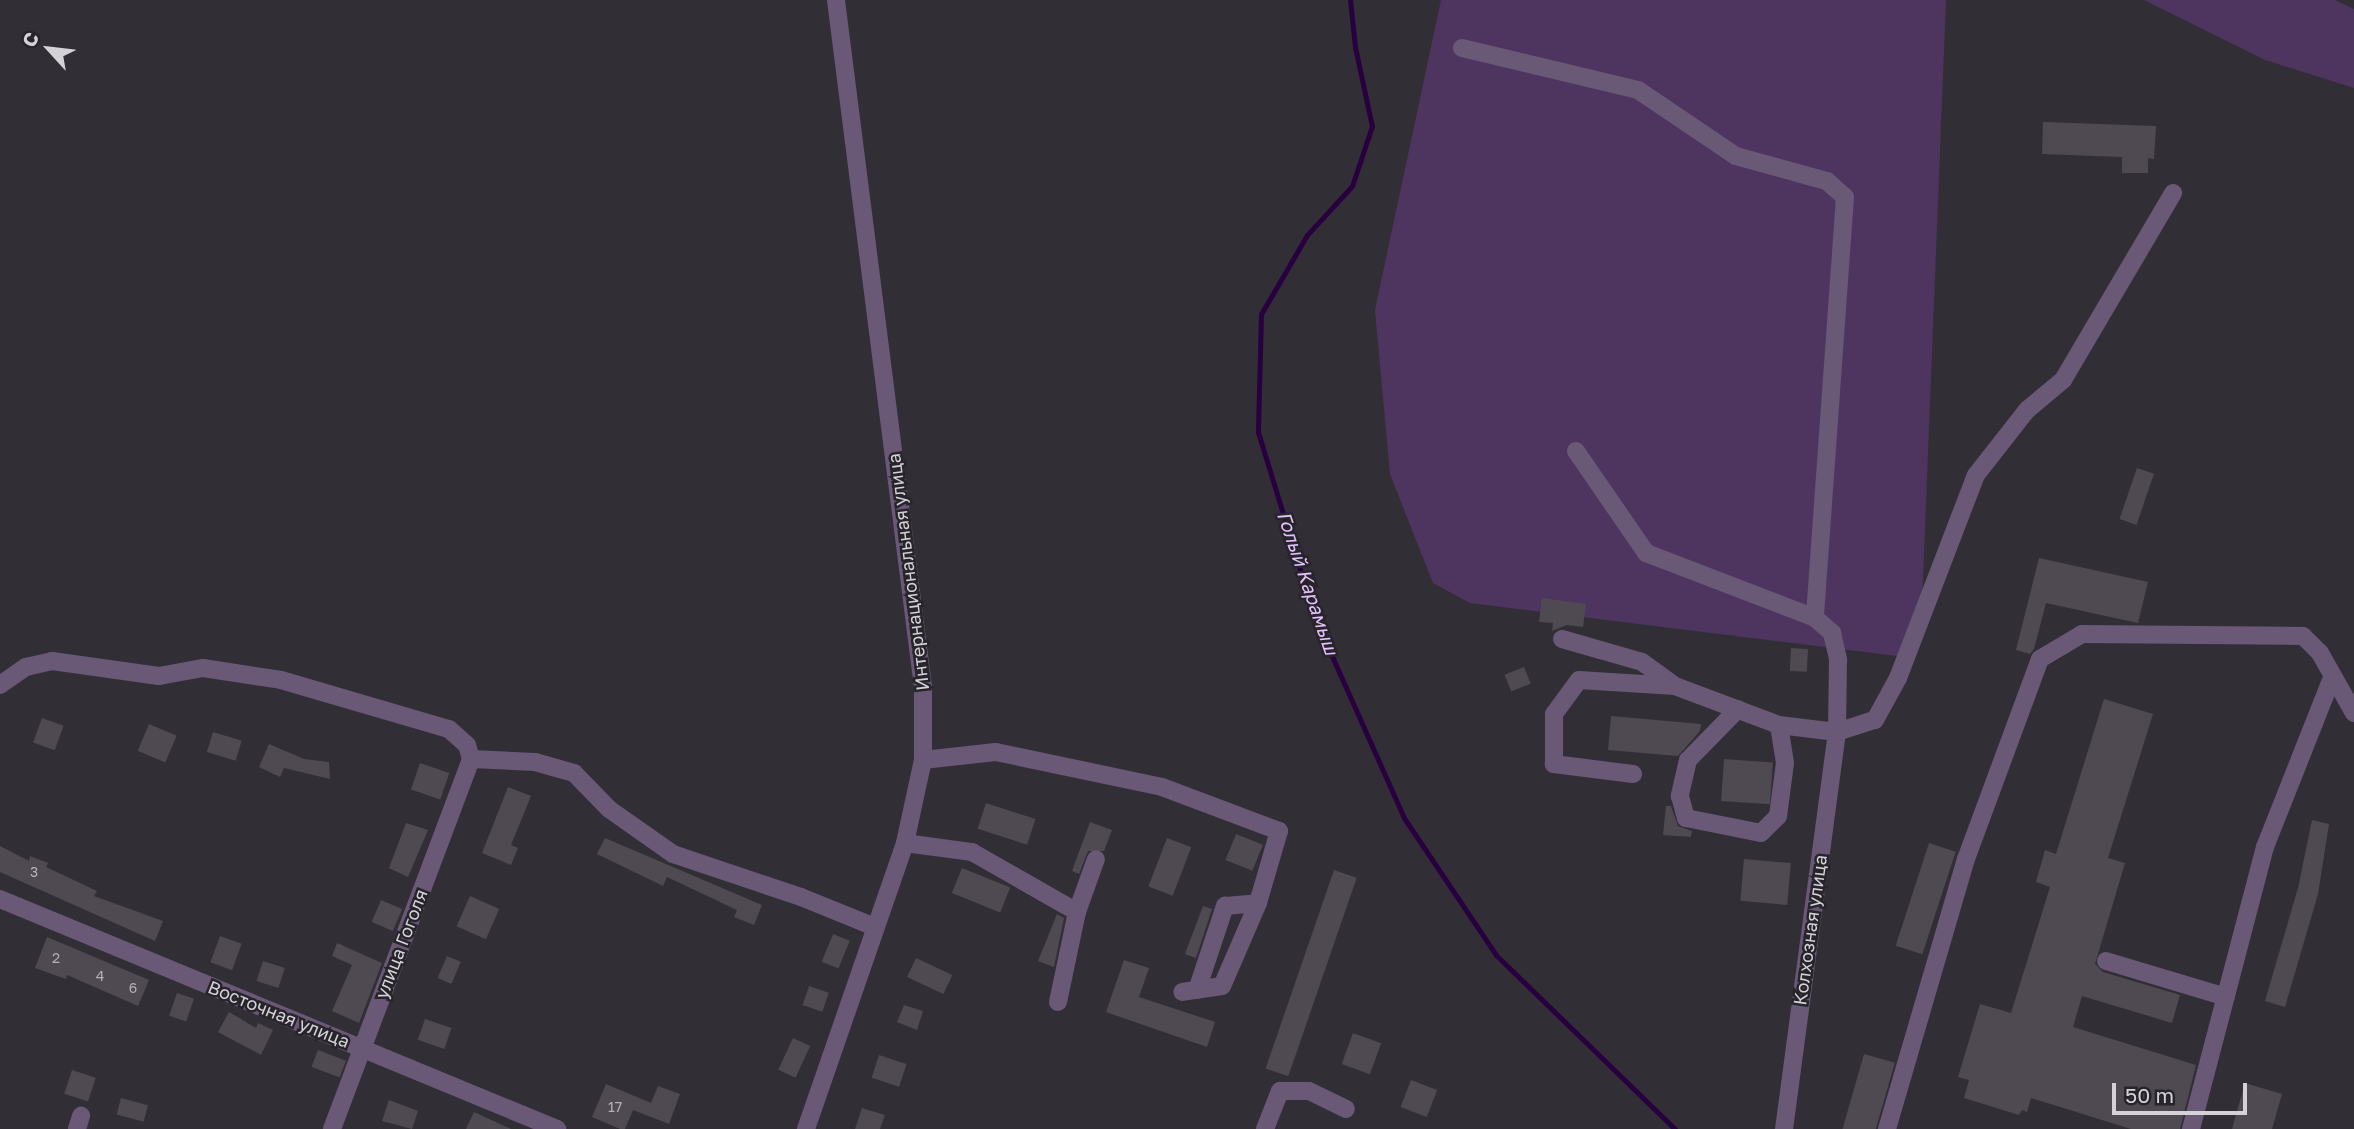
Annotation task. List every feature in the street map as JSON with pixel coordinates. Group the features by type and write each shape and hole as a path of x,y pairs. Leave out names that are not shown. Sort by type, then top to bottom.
{"street":[{"name":"Интернациональная улица","path":"806,1129 905,843 923,760 923,687 836,0"},
{"path":"1462,48 1638,90 1736,156 1827,181 1845,197 1815,618 1646,553 1576,451"},
{"path":"1633,774 1554,764 1553,714 1579,680 1675,687 1779,725 1837,732 1875,720 1898,678 1976,475 2027,410 2063,380 2173,192"},
{"name":"Колхозная улица","path":"1784,1129 1837,732 1838,660 1832,633 1815,618"},
{"path":"1887,1129 1966,859 2040,659 2082,634 2303,636 2320,653 2331,680 2354,713"},
{"path":"1562,639 1642,662 1675,687"},
{"path":"0,684 26,667 52,661 159,676 203,668 281,680 449,729 467,745 471,760 534,762 574,773 609,809 673,854 801,897 875,928"},
{"path":"2191,1129 2266,847 2331,680"},
{"path":"1738,709 1688,760 1680,796 1686,818 1761,833 1770,825 1778,816 1785,763 1779,725"},
{"path":"923,760 996,752 1162,787 1279,831 1258,903 1223,986 1189,991 1225,906 1258,903"},
{"name":"улица Гоголя","path":"331,1129 471,760"},
{"path":"905,843 972,852 1077,912"},
{"path":"1058,1002 1077,912 1096,859"},
{"name":"Восточная улица","path":"0,899 557,1129"},
{"path":"2106,961 2226,997"},
{"path":"1265,1129 1280,1091 1309,1091 1346,1109"}],"shaded area":[{"path":"1441,0 1946,0 1921,629 1897,656 1470,603 1433,583 1390,474 1375,310"},
{"path":"2144,0 2335,0 2354,9 2354,88 2265,60"}],"building":[{"path":"2043,122 2156,126 2154,159 2148,158 2148,173 2122,173 2122,157 2042,154"},
{"path":"2137,468 2154,474 2136,525 2119,519"},
{"path":"2039,558 2148,582 2138,623 2046,603 2034,649 2030,654 2016,650"},
{"path":"1542,598 1586,604 1583,627 1567,625 1552,631 1553,623 1539,622"},
{"path":"1791,648 1808,649 1807,672 1790,671"},
{"path":"1524,667 1531,684 1511,692 1505,675"},
{"path":"2104,699 2153,714 2108,858 2125,863 2095,964 2103,972 2180,995 2172,1023 2082,996 2073,1027 2196,1065 2180,1129 2131,1129 2031,1098 2027,1112 2022,1110 2019,1115 1964,1098 1969,1080 1958,1077 1980,1004 2011,1013 2050,887 2036,882 2045,850 2056,854"},
{"path":"1611,716 1701,724 1700,731 1678,756 1608,750"},
{"path":"42,718 64,726 55,750 33,742"},
{"path":"149,724 177,736 165,762 138,751"},
{"path":"213,732 242,741 236,761 207,752"},
{"path":"269,744 304,759 329,762 330,779 284,768 280,777 259,767"},
{"path":"1724,759 1773,762 1770,804 1721,801"},
{"path":"420,763 449,773 440,800 411,789"},
{"path":"508,787 531,796 511,845 518,848 511,865 482,853"},
{"path":"986,803 1035,819 1027,845 978,829"},
{"path":"1666,806 1671,806 1678,826 1692,831 1691,837 1663,835"},
{"path":"2312,820 2329,824 2318,894 2285,1007 2265,1001 2298,888"},
{"path":"1090,822 1112,830 1104,851 1088,851 1079,874 1072,871"},
{"path":"406,823 428,830 408,877 389,868"},
{"path":"1236,834 1263,845 1252,871 1226,860"},
{"path":"605,838 762,905 754,925 734,917 737,910 667,877 663,886 597,854"},
{"path":"1167,838 1191,847 1173,896 1148,887"},
{"path":"1929,843 1956,852 1922,954 1896,946"},
{"path":"0,846 29,861 30,856 48,863 46,867 97,891 94,896 163,921 155,941 0,872"},
{"path":"1744,859 1791,863 1787,905 1740,901"},
{"path":"962,868 1010,887 1000,913 952,893"},
{"path":"1334,870 1357,878 1288,1076 1266,1069"},
{"path":"470,896 499,909 486,939 457,926"},
{"path":"381,900 402,909 393,931 372,922"},
{"path":"1203,906 1212,909 1196,958 1185,954"},
{"path":"1057,914 1064,918 1054,967 1038,961"},
{"path":"833,934 850,941 838,969 822,962"},
{"path":"220,936 242,944 232,970 210,962"},
{"path":"47,937 149,980 138,1006 67,975 66,979 35,968"},
{"path":"337,943 382,963 359,1023 332,1011 352,965 332,956"},
{"path":"447,956 461,962 451,984 438,978"},
{"path":"916,958 952,975 943,994 907,977"},
{"path":"1124,960 1149,968 1139,997 1215,1022 1207,1047 1106,1012"},
{"path":"263,961 285,968 278,988 257,981"},
{"path":"809,986 829,993 822,1012 802,1005"},
{"path":"177,993 194,999 186,1022 169,1016"},
{"path":"904,1005 923,1011 917,1030 897,1022"},
{"path":"229,1012 256,1028 258,1023 273,1030 261,1055 218,1032"},
{"path":"425,1019 451,1028 444,1049 418,1040"},
{"path":"1353,1033 1381,1043 1370,1074 1342,1064"},
{"path":"793,1038 810,1046 795,1078 778,1070"},
{"path":"318,1050 346,1061 340,1078 312,1067"},
{"path":"1864,1054 1895,1063 1876,1129 1843,1129"},
{"path":"879,1055 907,1064 899,1087 872,1078"},
{"path":"72,1070 96,1078 88,1102 64,1094"},
{"path":"1411,1080 1437,1090 1427,1117 1401,1107"},
{"path":"2245,1083 2282,1094 2272,1129 2232,1129"},
{"path":"606,1084 651,1103 658,1086 680,1094 669,1124 633,1110 625,1129 620,1129 592,1117"},
{"path":"121,1098 148,1105 144,1122 117,1114"},
{"path":"389,1100 418,1111 412,1129 382,1121"},
{"path":"862,1108 885,1115 880,1129 855,1129"},
{"path":"474,1112 511,1129 466,1129"}],"waterway":[{"name":"Голый Карамыш","path":"1350,0 1355,47 1372,126 1352,186 1307,235 1261,314 1258,432 1315,618 1404,818 1496,955 1675,1129"}]}
